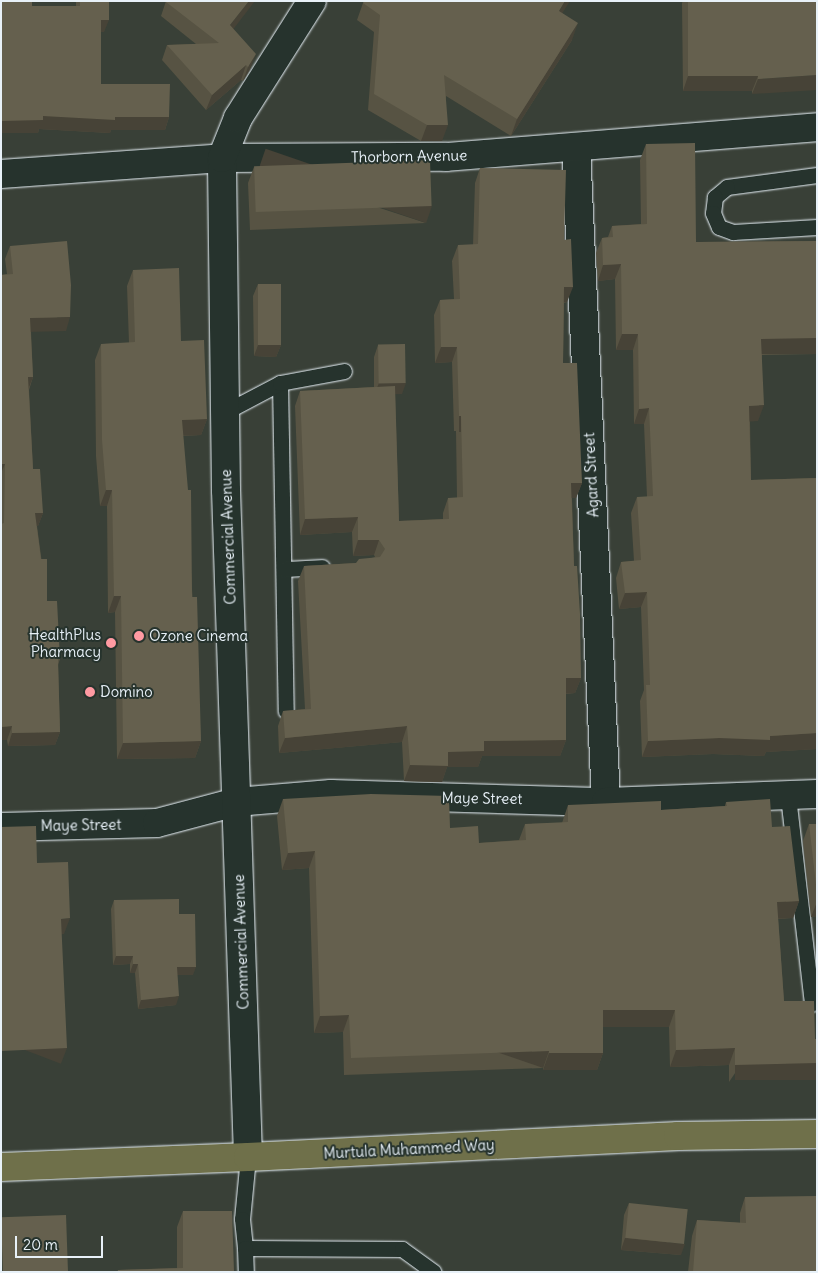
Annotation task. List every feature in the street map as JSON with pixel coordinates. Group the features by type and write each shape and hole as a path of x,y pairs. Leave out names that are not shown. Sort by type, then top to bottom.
{"main road":[{"name":"Murtula Muhammed Way","path":"1,1166 248,1157 678,1136 817,1134"}],"street":[{"name":"Commercial Avenue","path":"248,1157 225,412 222,158 238,118 312,1"},
{"name":"Thorborn Avenue","path":"1,174 222,158 446,157 817,128"},
{"name":"Agard Street","path":"576,148 606,802"},
{"name":"Maye Street","path":"1,827 157,823 236,802 331,794 606,802 817,794"}],"lane":[{"path":"817,175 727,187 715,197 713,213 719,227 733,232 817,227"},
{"path":"225,412 280,383 344,371"},
{"path":"280,383 286,711"},
{"path":"284,569 342,566"},
{"path":"788,796 812,1004"},
{"path":"246,1272 242,1219 248,1157"},
{"path":"245,1248 402,1249 434,1272"}],"building":[{"path":"1,1 32,1 32,6 80,6 80,1 109,1 109,20 101,20 101,84 170,84 169,117 115,117 115,120 43,116 43,120 1,121"},
{"path":"249,1 230,25 256,54 248,67 246,65 212,95 167,45 219,43 166,2"},
{"path":"364,1 565,1 559,11 578,23 517,119 444,75 448,125 427,125 374,94 380,15 363,3"},
{"path":"688,1 817,1 817,75 758,79 758,76 688,76"},
{"path":"695,143 696,242 817,241 817,338 761,339 764,405 749,406 751,480 817,478 817,733 770,736 770,740 719,738 648,741 646,685 650,685 647,592 625,593 621,562 641,560 637,497 653,496 649,408 639,409 638,334 622,334 621,264 603,265 602,238 613,237 612,226 647,224 646,144"},
{"path":"430,160 432,206 256,212 254,166"},
{"path":"480,168 566,170 564,240 571,239 573,287 564,287 563,363 577,363 582,483 571,483 574,566 577,566 580,614 581,678 566,678 566,740 484,741 484,751 448,752 448,766 410,765 407,726 285,738 283,711 311,709 304,566 356,563 359,559 380,557 385,549 379,540 358,540 358,517 305,519 300,391 395,386 399,521 449,519 448,498 463,497 461,416 459,416 457,347 441,347 440,300 460,299 458,245 478,244"},
{"path":"67,241 71,285 70,317 30,318 33,377 28,377 33,469 40,469 43,513 35,513 41,559 47,559 47,601 57,601 60,659 58,659 60,732 12,733 12,726 1,727 1,524 4,523 5,464 1,464 1,275 13,274 10,246"},
{"path":"179,268 181,341 204,340 207,419 182,420 188,490 191,490 192,597 197,597 201,741 123,743 121,596 114,596 112,490 106,490 102,440 101,344 135,342 133,270"},
{"path":"258,284 281,284 281,345 258,345"},
{"path":"378,344 405,344 406,383 379,383"},
{"path":"371,794 449,796 450,828 478,826 479,843 526,840 525,824 568,822 568,805 661,801 661,810 727,806 726,802 770,799 772,827 790,826 799,901 777,902 784,1001 814,1001 817,1063 735,1065 735,1048 676,1050 675,1010 603,1010 603,1053 549,1053 549,1051 351,1058 349,1015 320,1016 315,851 288,853 283,799"},
{"path":"809,824 817,824 817,893"},
{"path":"36,826 37,863 68,862 70,918 61,919 67,1048 1,1051 1,827"},
{"path":"179,899 179,914 195,914 196,967 177,967 179,996 141,1000 138,964 133,964 133,956 116,956 114,900"},
{"path":"817,1196 817,1272 693,1272 697,1220 746,1223 745,1197"},
{"path":"629,1203 688,1209 684,1244 625,1238"},
{"path":"183,1211 232,1211 234,1272 118,1272 118,1270 183,1268"},
{"path":"66,1215 68,1272 3,1272 1,1217"}],"place":[{"name":"Ozone Cinema","path":"139,636"},
{"name":"HealthPlus Pharmacy","path":"111,643"},
{"name":"Domino","path":"90,692"}]}
